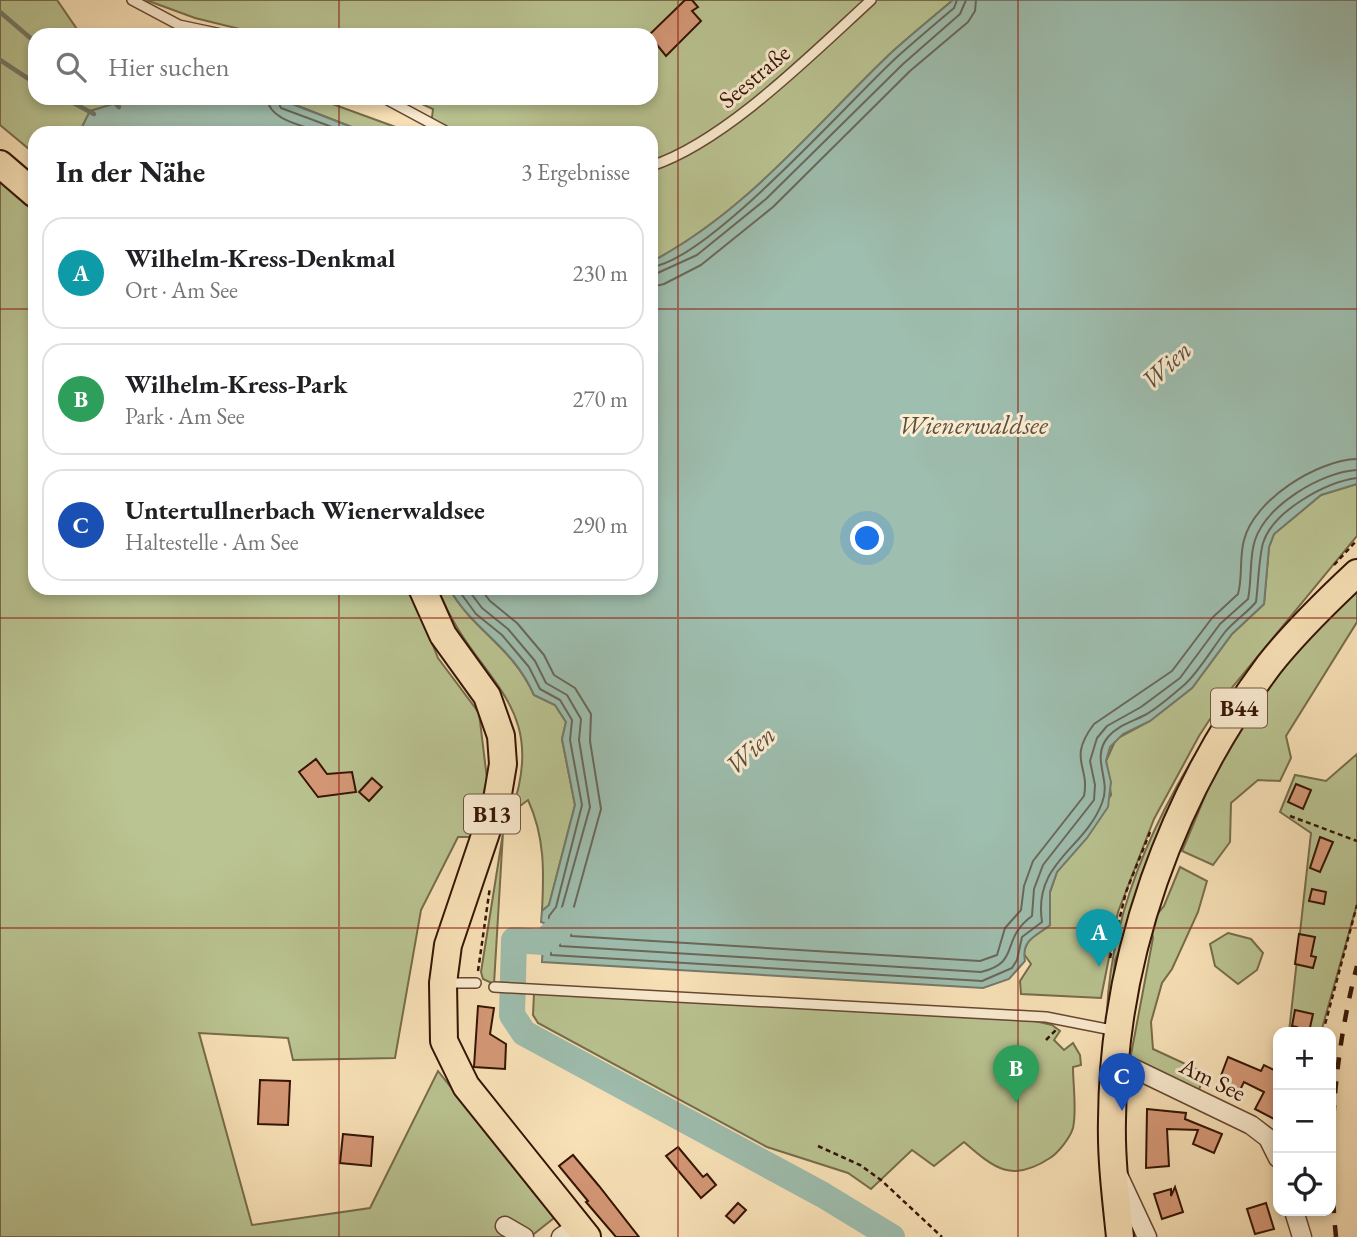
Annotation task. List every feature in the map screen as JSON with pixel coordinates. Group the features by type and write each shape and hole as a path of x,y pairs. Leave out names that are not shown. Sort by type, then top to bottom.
{"main road":[{"path":"0,164 28,188"},
{"name":"B44","path":"1120,1237 1112,1162 1114,1059 1137,933 1158,868 1184,805 1209,756 1270,664 1320,608 1357,573"},
{"name":"B13","path":"425,595 443,635 487,696 496,716 503,764 496,800 455,917 443,983 442,1020 450,1058 466,1086 575,1233"}],"street":[{"name":"Am See","path":"1114,1059 1251,1125 1268,1138 1276,1153"},
{"path":"1112,1162 1147,1237"},
{"path":"1296,1216 1302,1237"},
{"path":"505,1226 524,1237"}],"lane":[{"path":"132,0 179,25 193,28"},
{"name":"Seestraße","path":"658,163 697,146 740,115 871,0"},
{"path":"397,105 436,126"},
{"path":"443,983 476,983"},
{"path":"494,987 1046,1017 1117,1031"}],"path":[{"path":"1290,816 1357,841"},
{"path":"1324,1027 1357,905"},
{"path":"818,1146 860,1165 881,1180 942,1237"}],"green space":[{"path":"0,0 57,0 76,28 28,28 28,105 110,105 90,111 82,126 28,126 28,148 0,125"},
{"path":"146,0 953,0 892,52 749,193 686,242 658,258 658,126 431,126 433,109 424,105 658,105 658,28 236,28 195,18"},
{"path":"296,105 335,105 393,126 349,126"},
{"path":"0,175 28,201 28,595 413,595 438,658 479,713 487,779 473,837 458,837 421,910 395,1058 293,1060 288,1038 199,1033 252,1225 370,1208 438,1071 554,1218 530,1237 0,1237"},
{"path":"1357,484 1357,536 1225,696 1199,736 1154,819 1118,912 1101,998 1021,994 1020,981 1031,964 1024,954 1025,948 1033,937 1050,925 1050,892 1057,872 1111,795 1106,761 1116,739 1150,721 1192,688 1232,634 1264,604 1269,547 1274,534 1321,495"},
{"path":"1357,587 1357,622 1286,736 1291,758 1280,781 1258,780 1231,803 1230,842 1213,865 1182,851 1217,769 1248,712 1300,645"},
{"path":"441,595 454,595 515,664 534,695 555,705 566,722 562,739 575,805 549,905 542,911 543,868 534,814 528,800 511,813 521,774 522,743 515,716 503,693 453,620"},
{"path":"1225,708 1115,960 1111,1006 1107,1011 1111,970 1130,890 1162,814"},
{"path":"1357,754 1357,904 1322,1027 1290,1027 1311,833 1280,812 1295,775 1326,781"},
{"path":"503,833 494,984 483,979 481,972"},
{"path":"1180,867 1207,881 1198,912 1172,969 1162,983 1151,1022 1153,1049 1205,1073 1197,1095 1130,1060 1153,938 1150,923 1164,906"},
{"path":"1228,933 1251,939 1263,953 1257,970 1238,984 1215,966 1210,944"},
{"path":"534,993 1035,1021 1052,1025 1060,1031 1054,1040 1064,1050 1073,1043 1080,1055 1081,1065 1073,1067 1073,1128 1067,1141 1053,1156 1025,1170 1004,1170 995,1166 964,1142 934,1166 912,1150 871,1189 848,1173 767,1147 538,1023 533,1015"}],"water":[{"name":"Wienerwaldsee","path":"953,0 1357,0 1357,484 1321,495 1274,534 1269,547 1264,604 1232,634 1192,688 1150,721 1123,734 1110,747 1106,761 1111,782 1108,807 1087,838 1057,872 1050,892 1050,925 1028,943 1024,954 1025,961 1009,979 983,988 542,962 542,911 549,905 575,805 562,739 566,722 555,705 534,695 515,663 454,595 658,595 658,258 686,242 749,193 892,52"},
{"path":"110,105 295,105 349,126 82,126 90,111"}],"building":[{"path":"685,0 692,0 698,7 692,11 701,21 666,56 658,46 656,28"},
{"path":"316,759 327,774 352,772 356,792 318,797 299,772"},
{"path":"372,778 382,787 369,801 359,792"},
{"path":"1296,784 1311,790 1303,809 1288,802"},
{"path":"1320,837 1333,842 1320,872 1310,868"},
{"path":"1312,889 1326,892 1324,904 1309,901"},
{"path":"1299,934 1315,937 1311,956 1316,957 1313,968 1295,964"},
{"path":"478,1006 494,1008 490,1034 506,1044 505,1069 474,1067"},
{"path":"1295,1010 1313,1014 1310,1027 1292,1026"},
{"path":"1228,1057 1261,1071 1264,1065 1273,1070 1273,1118 1255,1109 1264,1092 1244,1082 1240,1090 1219,1081"},
{"path":"260,1080 290,1081 288,1125 258,1124"},
{"path":"1147,1109 1186,1113 1185,1119 1222,1134 1214,1153 1193,1144 1198,1130 1167,1129 1169,1166 1146,1168"},
{"path":"343,1134 373,1137 371,1166 340,1163"},
{"path":"678,1147 703,1177 707,1174 716,1185 701,1198 666,1156"},
{"path":"573,1155 639,1237 616,1237 586,1202 588,1201 559,1166"},
{"path":"1175,1187 1183,1212 1162,1219 1154,1194 1171,1189 1171,1196"},
{"path":"738,1203 746,1210 734,1223 726,1216"},
{"path":"1266,1203 1274,1229 1255,1234 1247,1209"}],"waterway":[{"path":"0,12 28,36"},
{"path":"0,60 28,78"},
{"path":"77,105 94,114"},
{"name":"Wien","path":"568,919 543,942 514,940 512,1015 524,1033 823,1195 892,1237"}],"railway":[{"path":"1336,1237 1332,1169 1335,1101 1343,1033 1357,966"}],"place":[{"name":"Wilhelm-Kress-Denkmal","path":"1099,967"},
{"name":"Wilhelm-Kress-Park","path":"1016,1103"},
{"name":"Untertullnerbach Wienerwaldsee","path":"1122,1111"}]}
